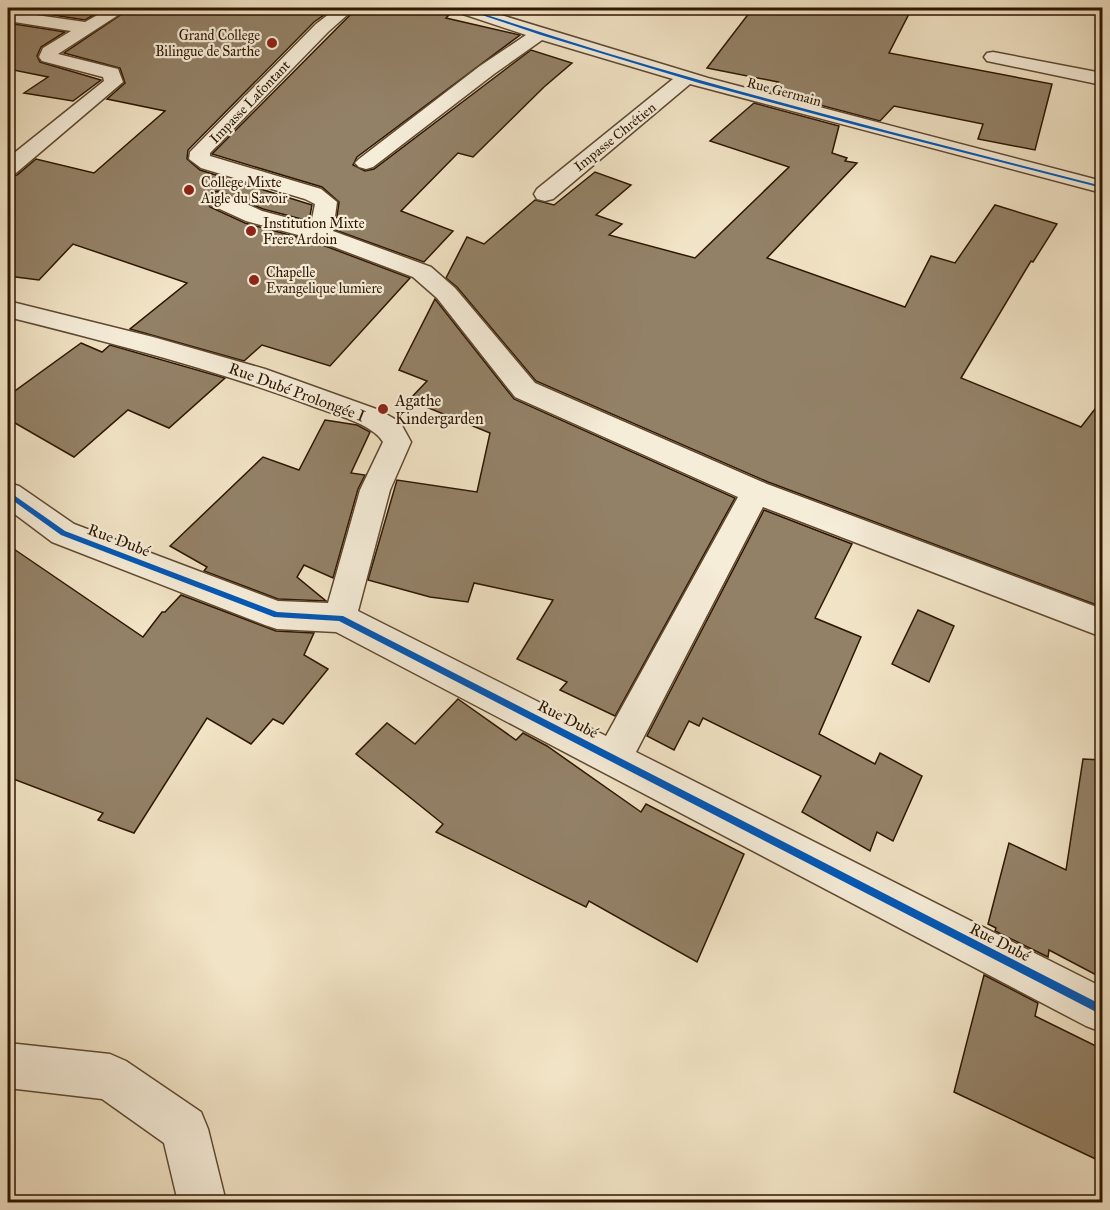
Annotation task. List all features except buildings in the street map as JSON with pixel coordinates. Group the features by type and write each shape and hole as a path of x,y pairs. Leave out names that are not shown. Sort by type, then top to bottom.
{"street":[{"path":"8,168 114,82 111,73 48,57 49,52 121,8"},
{"name":"Impasse Lafontant","path":"321,234 326,202 314,194 208,164 200,159 200,152 322,28 347,8"},
{"name":"Rue Germain","path":"463,8 539,34 792,109 1102,187"},
{"path":"8,16 87,28"},
{"path":"366,163 487,70 539,34"},
{"path":"993,57 1102,79"},
{"name":"Impasse Chrétien","path":"545,194 686,79"},
{"path":"219,200 254,216 321,234 422,272 446,293 525,390 756,492 1102,624"},
{"name":"Rue Dubé Prolongée I","path":"8,309 153,345 256,375 369,417 390,429 397,442 375,490 340,618"},
{"path":"614,757 756,492"},
{"name":"Rue Dubé","path":"8,494 63,533 277,615 340,618 1102,1010"},
{"path":"8,1066 110,1077 184,1129 202,1203"}],"cycle path":[{"path":"463,8 701,82 1102,187"},
{"path":"8,494 63,533 277,615 340,618 1102,1010"}],"place":[{"name":"Grand College Bilingue de Sarthe","path":"272,43"},
{"name":"College Mixte Aigle du Savoir","path":"189,190"},
{"name":"Institution Mixte Frere Ardoin","path":"251,231"},
{"name":"Chapelle Evangelique lumiere","path":"254,280"},
{"name":"Agathe Kindergarden","path":"383,409"}]}
